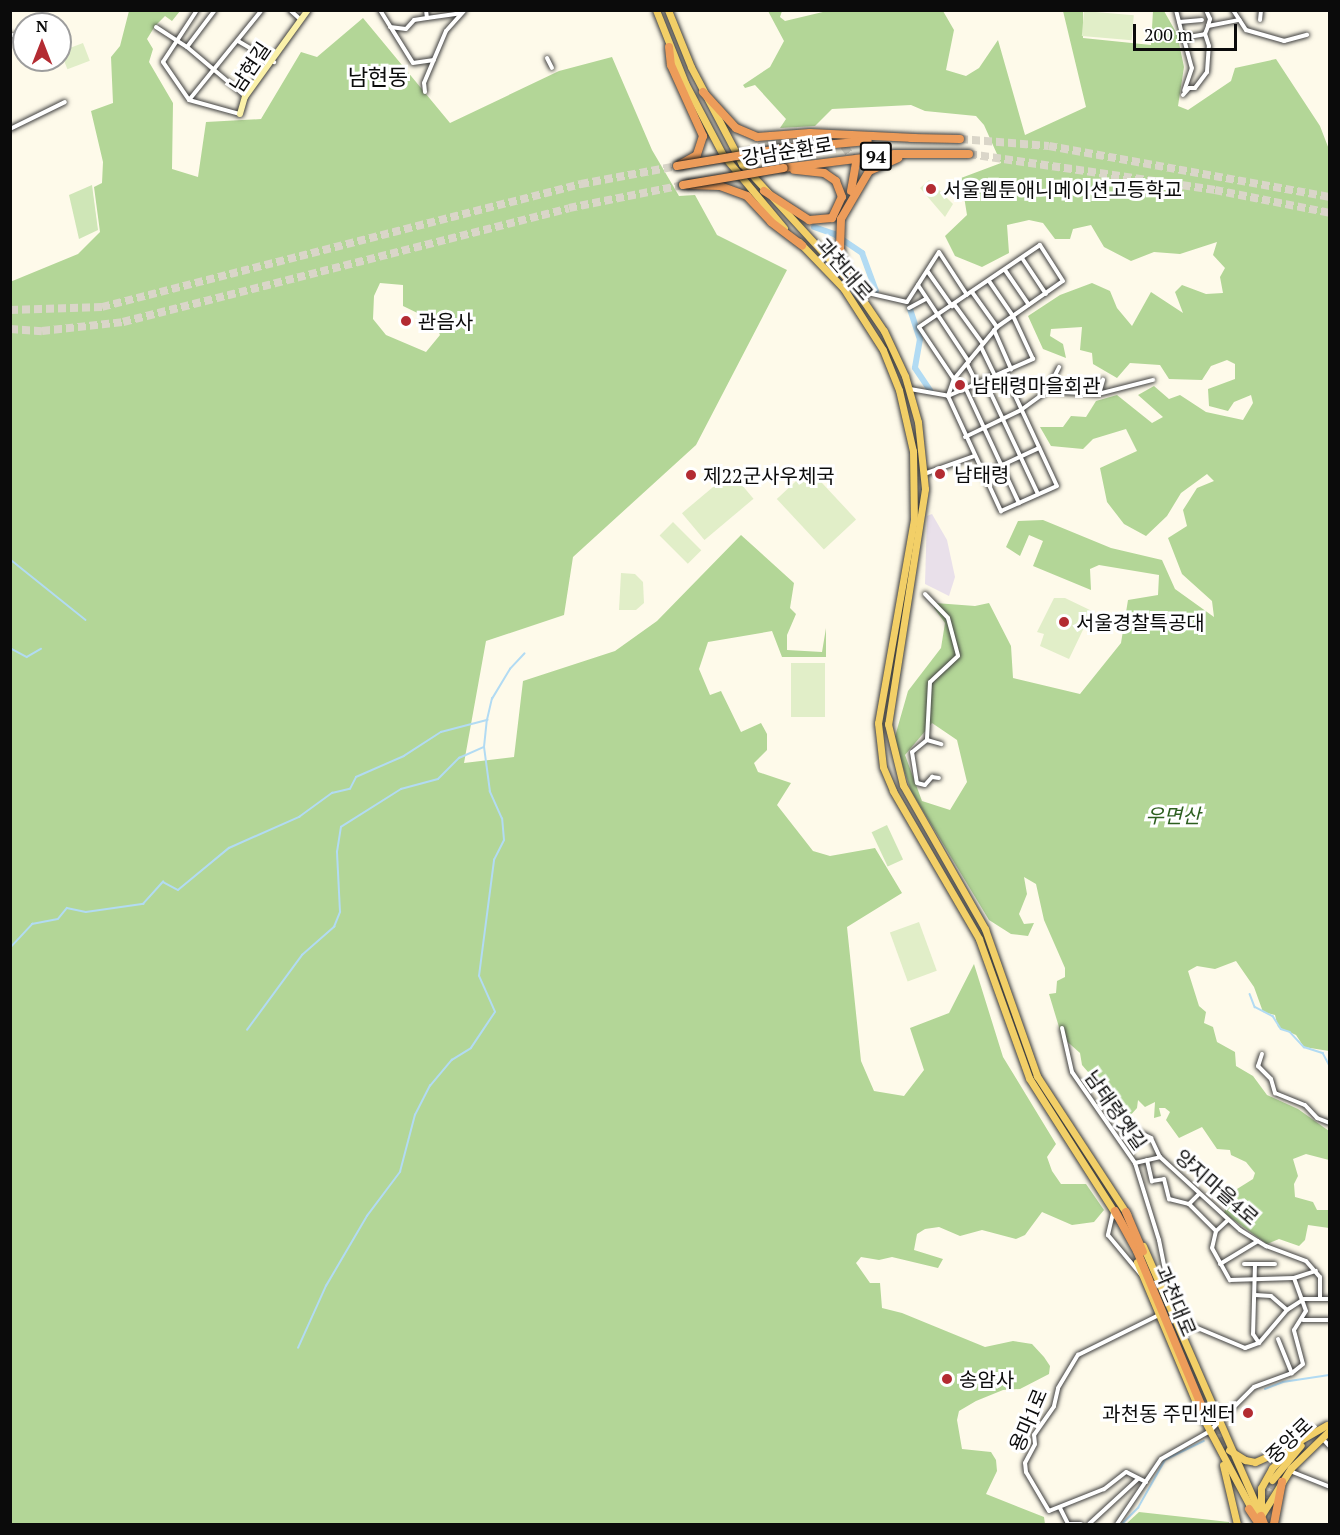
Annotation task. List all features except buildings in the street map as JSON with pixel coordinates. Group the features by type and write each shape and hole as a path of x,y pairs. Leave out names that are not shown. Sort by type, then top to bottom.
{"highway":[{"name":"강남순환로","path":"669,46 671,65 703,136 702,148 677,166 779,149 915,138 960,140"},
{"path":"704,92 736,128 757,137 810,133 915,138"},
{"path":"779,149 801,138 819,138"},
{"path":"841,219 869,171 888,160 919,154"},
{"name":"강남순환로","path":"802,245 771,222 754,203 728,188 683,185 861,157 969,154"},
{"path":"852,285 840,248 838,229 854,183 856,163"},
{"path":"764,191 809,220 821,221 835,214 842,197 834,178 824,173 784,168"},
{"name":"과천대로","path":"1114,1211 1137,1251 1204,1406 1126,1212"},
{"path":"1274,1524 1275,1482"},
{"path":"1249,1509 1260,1523"}],"main road":[{"name":"과천대로","path":"656,10 669,46 723,155 844,289 883,350 899,390 914,451 914,519 878,723 883,767 892,791 929,850 979,939 1029,1078 1114,1211"},
{"name":"과천대로","path":"668,10 704,92 736,154 764,191 852,285 884,331 909,389 924,474 923,509 888,724 903,785 985,929 1036,1076 1126,1212 1172,1313 1260,1523"},
{"path":"669,46 680,40"},
{"path":"844,289 852,285"},
{"path":"899,390 909,389"},
{"path":"902,583 912,585"},
{"path":"1114,1211 1157,1316 1249,1509"},
{"path":"1229,1450 1245,1461 1258,1462 1299,1441 1327,1430"},
{"path":"1260,1523 1275,1482 1289,1471 1327,1430"},
{"name":"중앙로","path":"1275,1482 1291,1455 1327,1430"},
{"path":"1260,1523 1275,1482 1299,1441"},
{"path":"1223,1457 1237,1524"}],"street":[{"path":"197,10 163,62 189,100 240,114"},
{"path":"187,47 215,10"},
{"path":"189,100 262,10"},
{"path":"290,10 300,19"},
{"name":"남현길","path":"240,114 245,96 274,62 308,10"},
{"path":"380,10 412,63 435,60"},
{"path":"426,10 427,18"},
{"path":"1176,10 1192,68 1183,95 1189,88 1195,88 1207,72 1209,45 1205,34 1210,18 1206,10"},
{"path":"1233,10 1246,30 1284,41 1307,35"},
{"path":"1260,20 1261,10"},
{"path":"425,92 424,83 446,31 463,12"},
{"path":"390,27 406,29 414,20 463,12"},
{"path":"1179,22 1202,20"},
{"path":"1208,26 1239,20"},
{"path":"156,27 187,47 245,96"},
{"path":"1184,38 1205,34"},
{"path":"238,41 274,62"},
{"path":"547,58 552,68"},
{"path":"10,129 65,102"},
{"path":"954,379 920,327 1040,245 1063,281 996,328 954,379 948,396 1001,511 1056,486 1004,372"},
{"name":"과천대로","path":"852,285 907,302 939,252 970,293"},
{"path":"1022,258 1046,294"},
{"path":"1005,270 1029,305"},
{"path":"928,272 982,346 995,376"},
{"path":"909,389 948,396 1033,359 1013,316 989,281"},
{"path":"917,284 968,363 977,384"},
{"path":"970,293 996,328 1011,369"},
{"path":"909,308 926,299"},
{"path":"965,437 1040,399 1047,392 1059,367"},
{"path":"1098,394 1103,380"},
{"path":"1047,392 1098,394 1153,380"},
{"path":"985,381 1038,494"},
{"path":"1011,390 1026,383"},
{"path":"966,389 1019,503"},
{"path":"983,474 1039,448"},
{"path":"924,474 974,456"},
{"path":"925,594 945,614 958,656 930,682 927,690 927,740"},
{"path":"945,614 951,615"},
{"path":"927,740 942,744"},
{"path":"927,740 912,752 917,783 925,786 932,777 939,778"},
{"name":"남태령옛길","path":"1062,1028 1071,1072 1135,1162 1159,1240 1173,1301 1172,1313"},
{"path":"1262,1054 1258,1066 1271,1079 1275,1093 1305,1106 1317,1118 1329,1123"},
{"path":"1136,1131 1152,1138 1160,1157"},
{"name":"양지마을4로","path":"1135,1162 1160,1157 1228,1220 1258,1241 1296,1256 1317,1271"},
{"path":"1147,1160 1152,1181 1164,1179 1169,1199 1189,1204 1216,1231"},
{"path":"1189,1204 1199,1194"},
{"path":"1114,1211 1108,1221 1108,1235 1143,1278"},
{"path":"1228,1220 1216,1231 1212,1248 1230,1281 1255,1278 1294,1278 1317,1271 1322,1286 1320,1297"},
{"path":"1220,1264 1258,1241"},
{"path":"1244,1264 1275,1264"},
{"path":"1255,1264 1252,1334 1259,1343"},
{"path":"1117,1524 1161,1459 1210,1431 1254,1387 1292,1373 1303,1364 1294,1330 1303,1320 1304,1299 1294,1278"},
{"path":"1255,1295 1271,1296 1287,1310"},
{"path":"1175,1321 1245,1348 1259,1343 1287,1310 1304,1299 1320,1297 1329,1299"},
{"name":"용마1로","path":"1060,1508 1049,1511 1025,1468 1035,1444 1034,1434 1054,1406 1058,1388 1078,1355 1157,1316"},
{"path":"1303,1320 1329,1320"},
{"path":"1278,1339 1292,1373"},
{"path":"1327,1430 1329,1447"},
{"path":"1289,1471 1329,1486"},
{"path":"1081,1524 1068,1524 1060,1508 1104,1489 1126,1472 1146,1482"},
{"path":"1089,1524 1138,1479"},
{"path":"1251,1524 1260,1523"}],"shaded area":[{"path":"932,514 947,540 955,577 949,596 925,584 927,516"}],"green space":[{"path":"129,11 180,11 172,21 165,16 147,39 153,49 149,62 173,103 172,169 198,177 206,122 261,119 301,52 317,57 363,18 450,123 559,71 612,57 652,150 679,196 695,195 717,235 787,270 696,445 573,557 564,615 486,641 464,763 514,757 523,681 615,651 657,621 741,535 794,583 790,608 796,614 787,635 787,650 822,652 826,628 826,657 782,657 772,631 708,642 699,669 710,695 721,691 741,732 761,723 767,734 767,750 754,763 758,772 791,783 777,805 813,851 830,856 875,848 902,893 847,927 861,1061 874,1091 904,1096 924,1070 910,1028 949,1013 974,964 1003,1057 1056,1144 1047,1157 1052,1171 1061,1184 1086,1184 1104,1210 1094,1222 1072,1225 1042,1212 1025,1235 1016,1239 982,1230 960,1236 939,1227 925,1229 917,1234 914,1250 943,1259 938,1268 892,1257 879,1260 861,1257 856,1263 870,1283 880,1283 882,1308 902,1313 985,1347 1013,1341 1032,1344 1044,1357 1050,1366 1049,1374 1020,1389 1003,1390 976,1401 959,1411 957,1420 962,1449 991,1452 996,1460 997,1471 986,1494 1044,1517 1045,1524 11,1524 10,282 78,254 100,232 94,187 102,183 103,162 91,111 113,103 111,57 120,46","holes":["380,283 403,285 403,306 434,321 440,335 426,352 386,335 373,319 374,296"]},
{"name":"우면산","path":"768,11 782,11 780,17 785,21 827,11 943,11 954,30 946,70 966,76 979,68 998,40 1025,135 1086,107 1063,11 1083,11 1083,38 1151,45 1153,11 1164,11 1177,34 1184,67 1178,106 1188,110 1231,81 1235,68 1276,59 1320,126 1330,152 1329,1051 1304,1047 1296,1035 1278,1027 1275,1015 1263,1012 1254,987 1236,961 1215,969 1197,966 1188,971 1199,1006 1206,1012 1204,1023 1213,1027 1217,1042 1235,1052 1236,1066 1253,1076 1267,1095 1298,1109 1329,1131 1329,1160 1306,1154 1293,1159 1298,1176 1294,1184 1295,1197 1313,1202 1317,1210 1329,1210 1329,1228 1308,1225 1305,1240 1299,1246 1279,1239 1267,1244 1224,1213 1229,1194 1253,1179 1255,1173 1246,1162 1231,1155 1230,1150 1217,1149 1202,1127 1179,1138 1166,1120 1170,1112 1165,1108 1159,1108 1161,1116 1154,1118 1155,1102 1145,1107 1138,1100 1137,1108 1128,1118 1124,1117 1112,1102 1111,1091 1101,1087 1082,1065 1080,1053 1062,1037 1049,994 1056,993 1057,981 1065,977 1065,968 1044,920 1036,884 1024,877 1027,894 1019,914 1024,924 1034,923 1028,936 1011,934 989,920 911,791 894,740 908,691 941,648 945,623 934,608 935,603 975,606 989,603 1011,646 1013,678 1080,694 1121,643 1128,600 1158,595 1159,575 1099,565 1090,569 1091,590 1033,566 1043,541 1029,535 1020,556 1006,547 1018,521 1043,520 1111,548 1162,560 1175,589 1214,617 1212,601 1182,574 1168,538 1187,526 1183,510 1197,488 1214,481 1207,474 1181,493 1167,516 1146,536 1124,524 1107,502 1100,468 1137,451 1126,429 1093,439 1083,449 1051,446 1040,427 1063,427 1071,416 1086,417 1096,401 1117,395 1152,423 1163,417 1138,395 1154,386 1169,399 1180,395 1206,412 1243,420 1253,403 1251,395 1234,402 1228,411 1209,406 1208,389 1235,379 1235,364 1227,360 1211,366 1202,380 1169,379 1160,365 1130,363 1117,378 1093,364 1092,353 1080,350 1082,327 1051,329 1050,336 1063,344 1066,358 1043,349 1028,316 1060,295 1092,283 1110,291 1117,308 1132,326 1151,292 1183,313 1175,292 1182,285 1206,294 1223,293 1220,277 1225,268 1213,255 1217,242 1180,254 1154,252 1131,261 1104,247 1091,225 1073,229 1070,239 1055,239 1043,223 1029,220 1007,225 1009,253 982,267 955,256 945,236 967,215 961,178 1001,163 984,125 976,116 925,111 911,105 832,109 815,126 780,128 786,119 755,85 745,88 743,85 770,67 784,41","holes":["932,723 957,740 967,782 950,810 922,801 905,755"]},
{"path":"1084,11 1134,15 1132,40 1082,36"},
{"path":"83,43 90,61 72,68 72,47"},
{"path":"929,180 953,204 945,217 920,188"},
{"path":"92,185 98,230 79,239 69,195"},
{"path":"809,469 856,519 824,549 777,499"},
{"path":"731,472 753,499 704,540 682,513"},
{"path":"673,522 701,550 688,564 660,535"},
{"path":"621,573 635,574 643,582 644,603 636,610 619,610"},
{"path":"1054,598 1065,598 1092,611 1069,659 1040,646 1044,634 1037,632"},
{"path":"791,663 825,663 825,717 791,717"},
{"path":"887,825 903,859 888,867 872,832"},
{"path":"919,922 937,971 908,981 890,933"},
{"path":"1139,1512 1229,1522 1229,1524 1126,1524"}],"waterway":[{"path":"814,227 834,234 862,253 876,291"},
{"path":"910,309 920,339 915,368 930,390"},
{"path":"10,559 86,620"},
{"path":"10,648 27,657 41,649"},
{"path":"10,948 32,924 58,919 67,908 86,912 143,904 163,882 178,890 229,848 299,817 332,793 350,789 356,777 404,756 441,732 487,720 492,699 510,669 524,654"},
{"path":"298,1348 326,1286 367,1216 400,1172 415,1115 430,1086 452,1060 471,1048 495,1012 479,976 494,860 504,840 502,819 490,792 484,747 487,720"},
{"path":"247,1030 302,955 334,927 340,912 337,852 341,827 401,789 438,779 459,758 484,747"},
{"path":"1250,994 1255,1007 1273,1016 1281,1029 1290,1032 1304,1047 1323,1053 1330,1066"},
{"path":"1265,1389 1283,1382 1330,1375"},
{"path":"1122,1524 1138,1508 1165,1460 1204,1441"}],"tunnel":[{"path":"819,138 844,146 856,163"},
{"path":"960,139 1049,146 1330,197"},
{"path":"969,154 1215,190 1330,213"},
{"path":"10,310 102,307 581,184 677,166"},
{"path":"10,329 42,331 123,322 569,208 683,185"},
{"path":"1205,1405 1248,1497"},
{"path":"1263,1505 1272,1480"}],"place":[{"name":"서울웹툰애니메이션고등학교","path":"931,189"},
{"name":"관음사","path":"406,321"},
{"name":"남태령마을회관","path":"960,385"},
{"name":"남태령","path":"940,474"},
{"name":"제22군사우체국","path":"691,475"},
{"name":"서울경찰특공대","path":"1064,622"},
{"name":"송암사","path":"947,1379"},
{"name":"과천동 주민센터","path":"1248,1413"}],"district":[{"name":"남현동","path":"378,77"}]}
